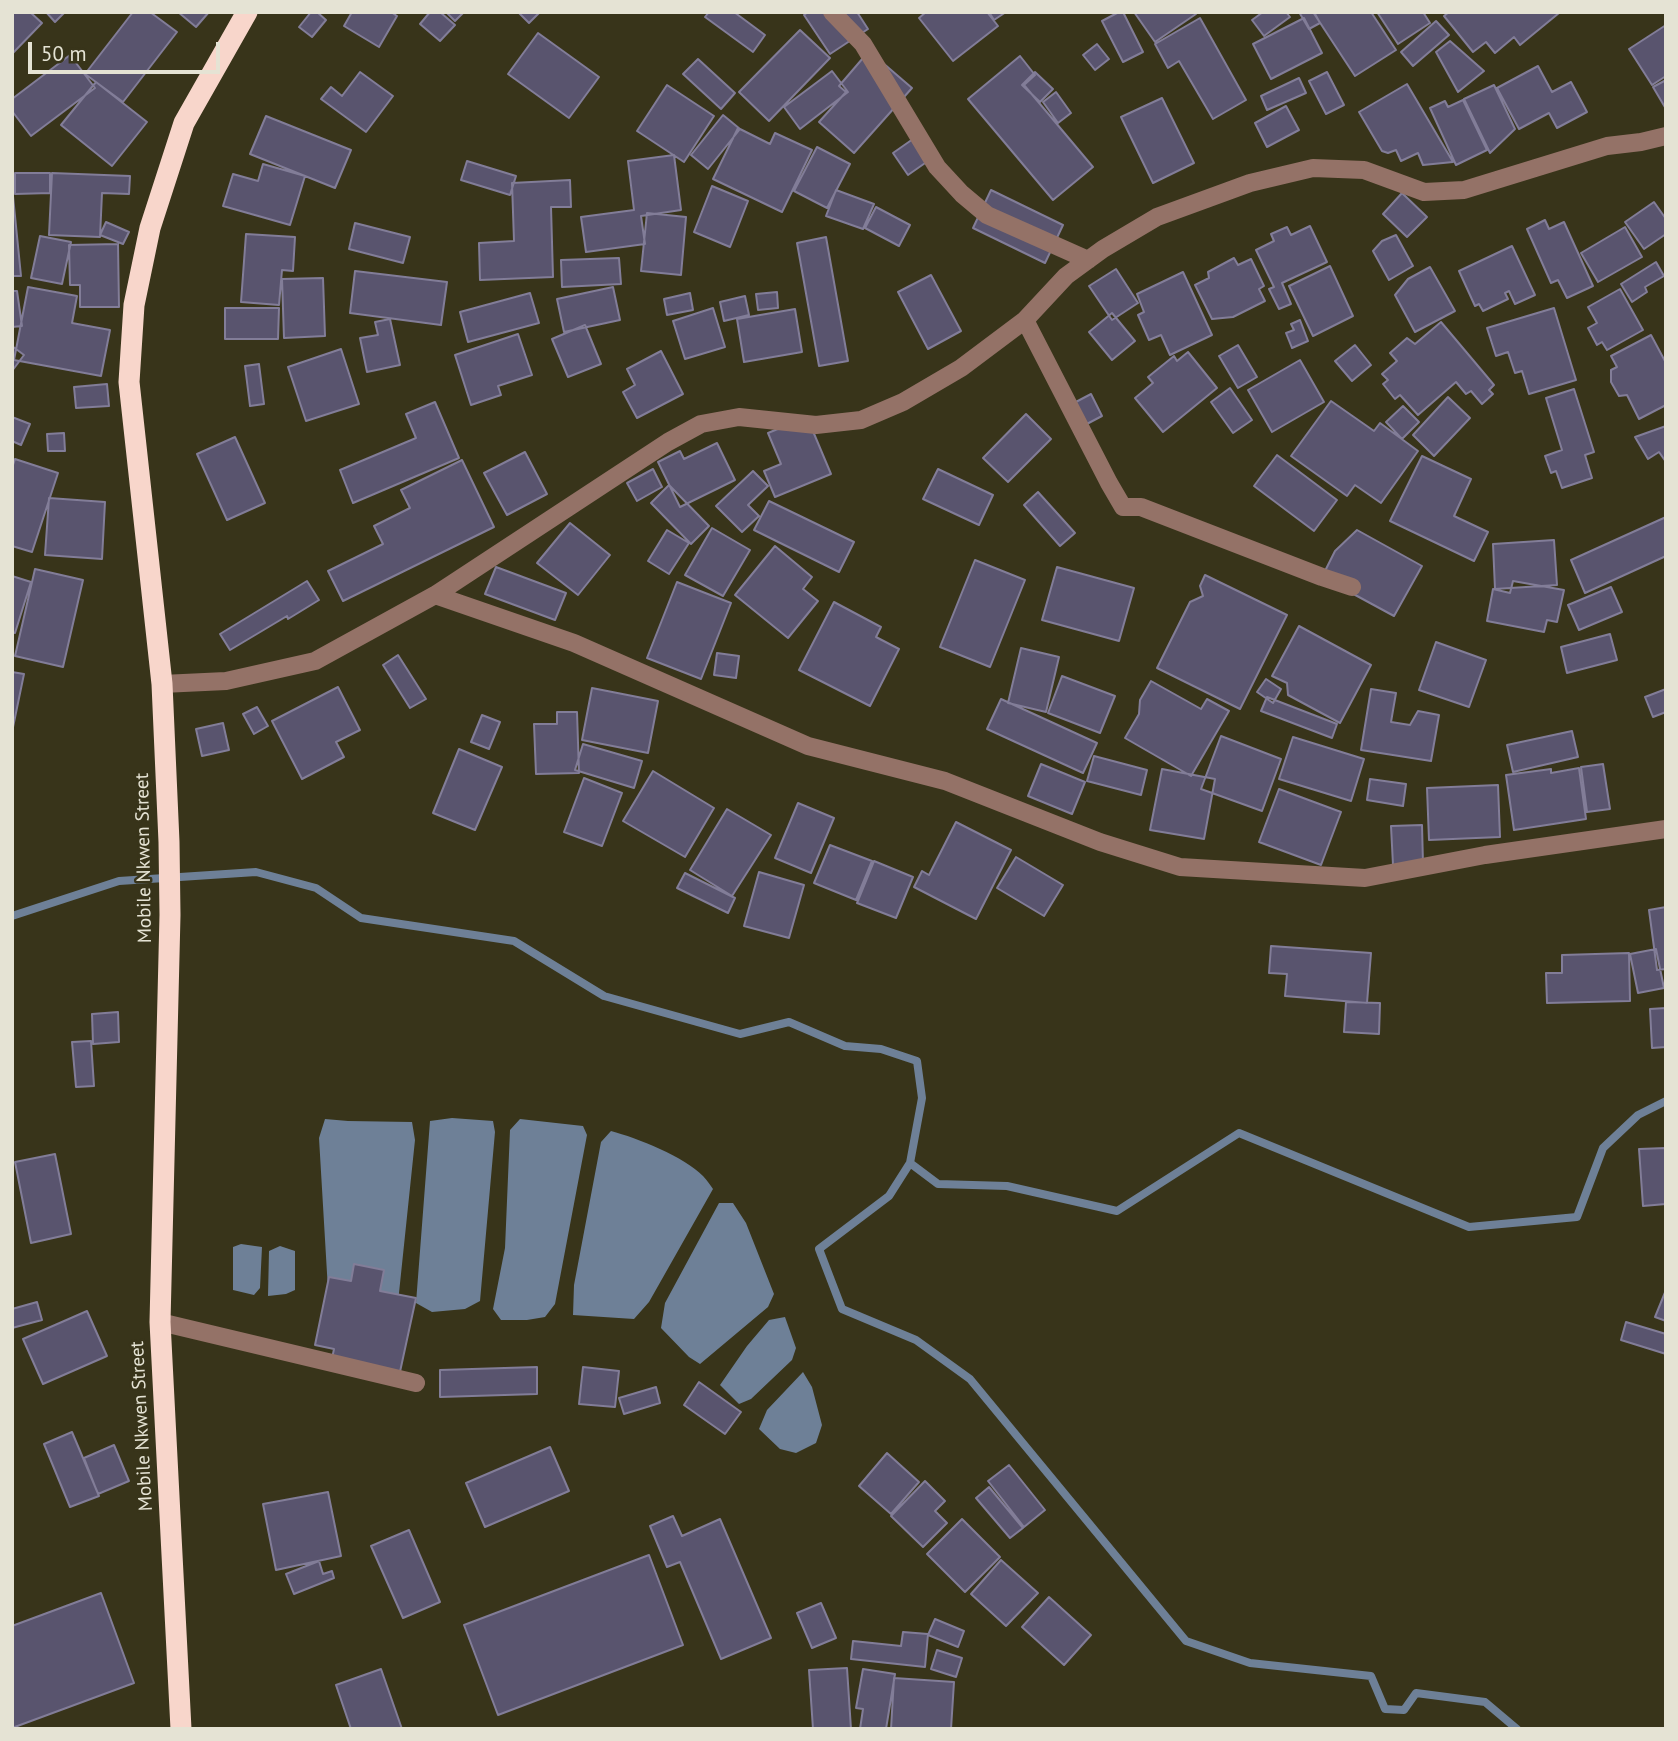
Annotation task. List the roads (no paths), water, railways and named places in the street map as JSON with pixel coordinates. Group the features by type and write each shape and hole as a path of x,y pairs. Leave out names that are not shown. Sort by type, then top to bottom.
{"highway":[{"name":"Mobile Nkwen Street","path":"181,1729 160,1322 170,915 169,842 162,684 129,382 134,305 150,228 184,123 247,12"}],"street":[{"path":"832,12 863,44 937,167 962,194 987,215 1088,260"},
{"path":"162,684 226,681 316,661 435,595 668,442 701,424 740,417 816,425 861,420 903,402 961,368 1025,320 1066,276 1088,260 1157,217 1250,183 1313,168 1364,170 1424,192 1464,190 1607,146 1666,136"},
{"path":"1025,320 1123,507 1142,507 1352,587"},
{"path":"435,595 574,643 808,746 945,781 1100,842 1180,867 1365,878 1485,855 1666,828"},
{"path":"160,1322 416,1383"}],"water":[{"path":"452,1118 493,1121 495,1132 480,1301 465,1309 432,1312 416,1303 430,1121"},
{"path":"325,1119 412,1122 415,1140 397,1312 329,1307 319,1138"},
{"path":"520,1119 583,1126 587,1135 555,1304 545,1317 501,1320 493,1309 505,1248 510,1130"},
{"path":"611,1131 673,1155 695,1169 713,1189 649,1302 634,1319 573,1315 574,1285 601,1142"},
{"path":"719,1203 733,1203 746,1223 774,1294 768,1307 700,1364 689,1357 661,1328 665,1303"},
{"path":"241,1244 262,1247 260,1288 254,1295 233,1290 233,1247"},
{"path":"280,1246 295,1251 295,1290 268,1296 269,1251"},
{"path":"785,1317 796,1348 792,1360 751,1399 739,1404 720,1385 769,1320"},
{"path":"803,1372 812,1387 822,1425 816,1443 796,1453 780,1449 759,1429 767,1410"}],"waterway":[{"path":"12,916 119,881 256,872 316,888 361,918 514,941 604,996 740,1034 789,1022 845,1046 881,1049 917,1061 922,1098 910,1163 938,1184 1007,1186 1117,1211 1239,1133 1469,1227 1577,1217 1603,1148 1638,1115 1666,1101"},
{"path":"910,1163 889,1196 819,1249 842,1309 916,1340 970,1379 1186,1641 1250,1663 1371,1676 1385,1709 1404,1710 1416,1693 1485,1702 1517,1729"}]}
